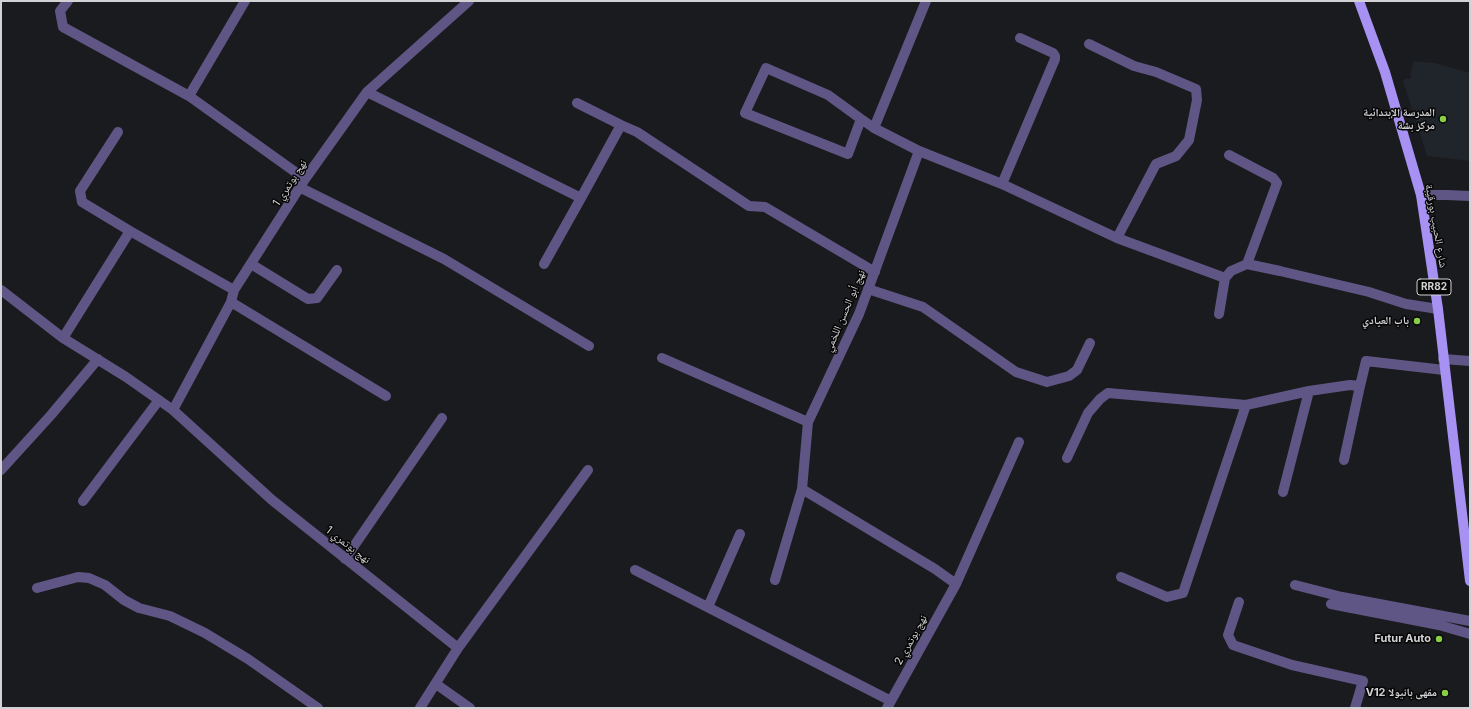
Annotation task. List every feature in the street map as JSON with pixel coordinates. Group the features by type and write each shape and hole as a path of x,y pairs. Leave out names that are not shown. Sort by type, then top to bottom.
{"main road":[{"name":"شارع الحبيب بورقيبة","path":"1359,1 1385,72 1421,195 1438,309 1470,582"}],"street":[{"path":"68,1 60,11 63,27 189,96 303,184 444,259 589,346"},
{"path":"189,96 245,1"},
{"name":"نهج بوتمري 1","path":"173,410 231,302 234,290 303,184 366,92 469,1"},
{"path":"874,128 926,1"},
{"path":"1002,184 1056,56 1053,53 1020,38"},
{"path":"1089,44 1134,66 1156,72 1196,89 1197,100 1189,140 1176,156 1156,164 1117,238"},
{"path":"861,119 848,154 745,112 766,68 828,94 874,128 919,151 1002,184 1117,238 1225,278"},
{"path":"366,92 581,198"},
{"path":"577,103 637,132 749,206 765,207 875,272"},
{"path":"544,264 621,125"},
{"path":"118,132 80,191 82,202 234,290"},
{"name":"نهج أبو الحسن اللخمي","path":"775,580 802,489 808,422 859,314 919,151"},
{"path":"1229,155 1273,178 1277,183 1246,264"},
{"path":"1421,195 1470,196"},
{"path":"63,338 130,231"},
{"path":"251,264 308,299 317,298 337,270"},
{"path":"1219,314 1225,278 1231,271 1246,264 1369,292 1406,304 1438,309"},
{"path":"868,289 923,307 1016,372 1046,382 1070,376 1077,370 1090,343"},
{"name":"نهج بوتمري 1","path":"1,290 63,338 98,359 173,410 272,500 458,648"},
{"path":"231,302 386,396"},
{"path":"662,358 808,422"},
{"path":"1443,358 1470,361"},
{"path":"1,470 51,415 98,359"},
{"path":"1344,460 1366,361 1444,370"},
{"path":"1067,458 1088,413 1100,399 1108,393 1246,404 1350,384 1360,386"},
{"path":"1283,492 1308,391"},
{"path":"83,501 159,400"},
{"path":"1121,577 1167,597 1183,593 1246,404"},
{"path":"345,559 442,418"},
{"name":"نهج بوتمري 2","path":"889,704 956,584 1019,442"},
{"path":"420,708 458,648 588,470"},
{"path":"802,489 935,569 956,584"},
{"path":"708,607 740,534"},
{"path":"635,570 708,607 889,704"},
{"path":"37,588 78,577 90,578 105,585 124,600 139,608 170,616 205,633 248,659 318,708"},
{"path":"1295,585 1342,597 1470,621"},
{"path":"1239,602 1228,635 1233,645 1292,665 1363,681 1356,708"},
{"path":"1330,604 1438,625 1470,634"},
{"path":"436,684 470,708"}],"shaded area":[{"name":"المدرسة الإبتدائية مركز بشة","path":"1413,61 1435,63 1470,73 1470,161 1427,156 1403,81 1406,78 1410,79"}],"place":[{"name":"المدرسة الإبتدائية مركز بشة","path":"1443,119"},
{"name":"باب العيادي","path":"1417,321"},
{"name":"Futur Auto","path":"1439,639"},
{"name":"V12 مقهى بانيولا","path":"1445,693"}]}
